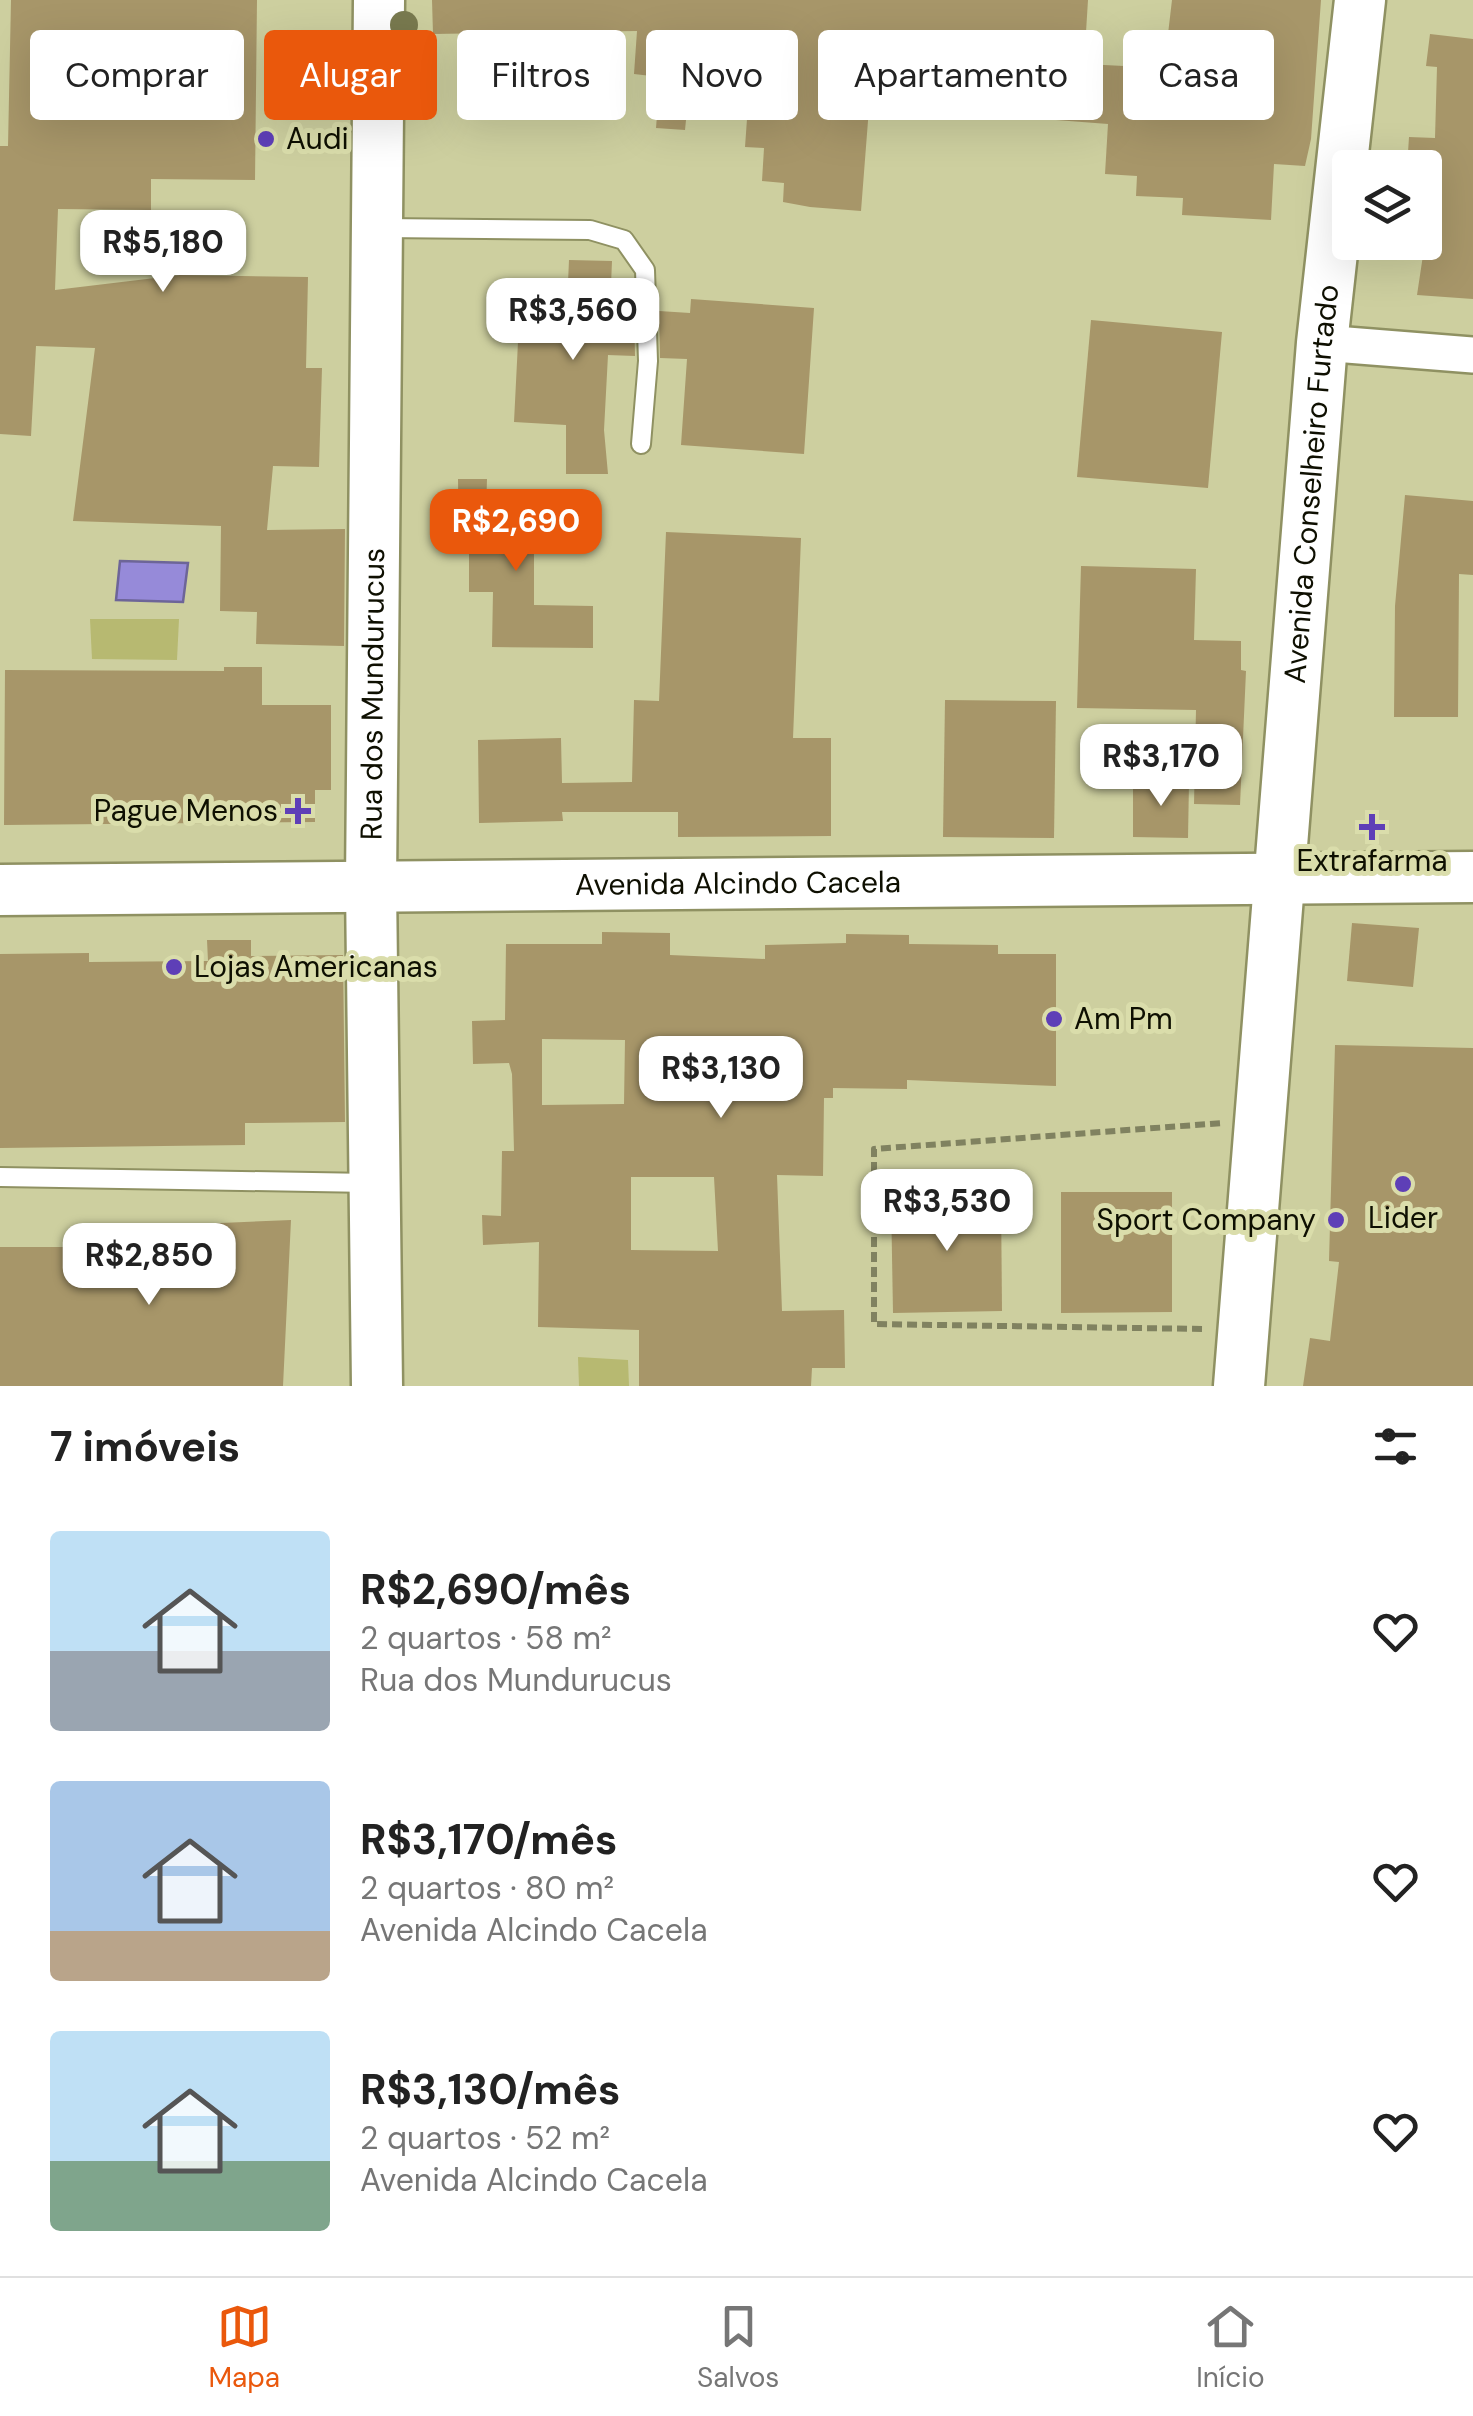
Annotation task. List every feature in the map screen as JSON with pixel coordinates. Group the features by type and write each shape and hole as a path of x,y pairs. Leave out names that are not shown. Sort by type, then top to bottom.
{"main road":[{"name":"Rua dos Mundurucus","path":"377,1386 371,885 379,0"},
{"name":"Avenida Conselheiro Furtado","path":"1239,1386 1322,343 1360,0"},
{"name":"Avenida Alcindo Cacela","path":"0,890 1473,877"}],"street":[{"path":"1322,343 1473,355"}],"lane":[{"path":"377,228 590,230 624,240 646,270 648,361 641,444"},
{"path":"0,1177 376,1183"}],"path":[{"path":"1244,1328 874,1324 874,1149 1260,1120"}],"green space":[{"path":"90,619 179,619 177,660 92,659"},
{"path":"578,1357 628,1360 629,1386 579,1386"}],"shaded area":[{"path":"120,561 188,563 183,602 116,600"}],"building":[{"path":"11,0 257,0 255,180 151,179 151,210 58,209 55,290 180,275 308,277 306,368 322,368 319,467 273,466 267,530 345,529 344,646 256,644 257,612 220,611 221,526 73,521 95,348 36,346 31,436 0,434 0,146 8,146"},
{"path":"432,0 1088,0 1086,30 818,30 818,120 868,120 861,211 783,202 784,183 762,181 764,148 745,147 747,120 798,120 798,30 646,30 646,75 634,74 637,31 457,30 457,34 437,34 433,30"},
{"path":"1172,0 1321,0 1311,139 1305,166 1274,164 1271,220 1182,215 1183,198 1136,196 1137,176 1105,174 1108,124 1056,120 1103,120 1103,65 1123,66 1123,120 1274,120 1274,30 1168,30"},
{"path":"1430,34 1473,39 1473,299 1417,295 1422,260 1442,260 1442,150 1408,150 1409,137 1435,138 1437,67 1426,66"},
{"path":"657,120 686,120 685,130 656,128"},
{"path":"569,260 612,261 610,309 634,310 635,356 608,355 604,430 608,474 566,474 566,425 514,422 520,302 567,305"},
{"path":"691,299 814,308 804,454 681,445 687,359 660,358 659,311 690,313"},
{"path":"1091,320 1222,332 1208,488 1077,477"},
{"path":"458,479 487,479 486,513 556,512 556,552 534,552 534,605 593,606 593,648 492,647 493,592 469,592 469,553 459,553"},
{"path":"1405,495 1473,501 1473,575 1459,574 1458,717 1394,717 1395,606"},
{"path":"666,532 801,538 793,738 831,738 831,836 678,837 678,812 562,812 563,821 479,823 478,740 561,738 562,783 632,782 634,700 659,701"},
{"path":"1081,566 1196,569 1194,640 1241,641 1241,670 1246,671 1240,805 1194,804 1196,710 1077,708"},
{"path":"224,667 262,667 262,705 331,705 331,790 315,790 315,822 4,825 5,670 224,671"},
{"path":"945,700 1056,701 1054,838 943,837"},
{"path":"1133,781 1189,782 1188,838 1133,837"},
{"path":"1352,923 1419,928 1413,987 1347,981"},
{"path":"602,932 670,933 670,955 765,959 765,945 846,943 846,934 909,935 909,944 998,945 998,954 1056,954 1056,1086 907,1080 907,1089 833,1088 833,1098 824,1098 823,1176 777,1175 782,1311 844,1310 845,1368 812,1368 811,1386 639,1386 639,1330 538,1327 539,1242 483,1245 482,1215 501,1216 502,1151 514,1151 512,1074 509,1063 473,1064 472,1021 505,1020 506,944 602,944","holes":["542,1039 625,1040 624,1104 542,1105","631,1177 714,1177 718,1251 631,1250"]},
{"path":"207,940 251,940 251,956 343,955 345,1122 245,1123 245,1145 0,1148 0,954 89,953 89,962 208,961"},
{"name":"Lider","path":"1335,1045 1473,1048 1473,1386 1303,1386 1310,1338 1330,1341 1339,1262 1329,1261"},
{"path":"1061,1192 1172,1192 1172,1312 1061,1313"},
{"path":"1001,1195 1002,1311 893,1313 891,1197"},
{"path":"291,1220 283,1386 0,1386 0,1247 104,1247 103,1228"}],"place":[{"name":"Audi","path":"266,139"},
{"name":"Pague Menos","path":"298,811"},
{"name":"Extrafarma","path":"1372,827"},
{"name":"Lojas Americanas","path":"174,967"},
{"name":"Am Pm","path":"1054,1019"},
{"name":"Lider","path":"1403,1184"},
{"name":"Sport Company","path":"1336,1220"}]}
